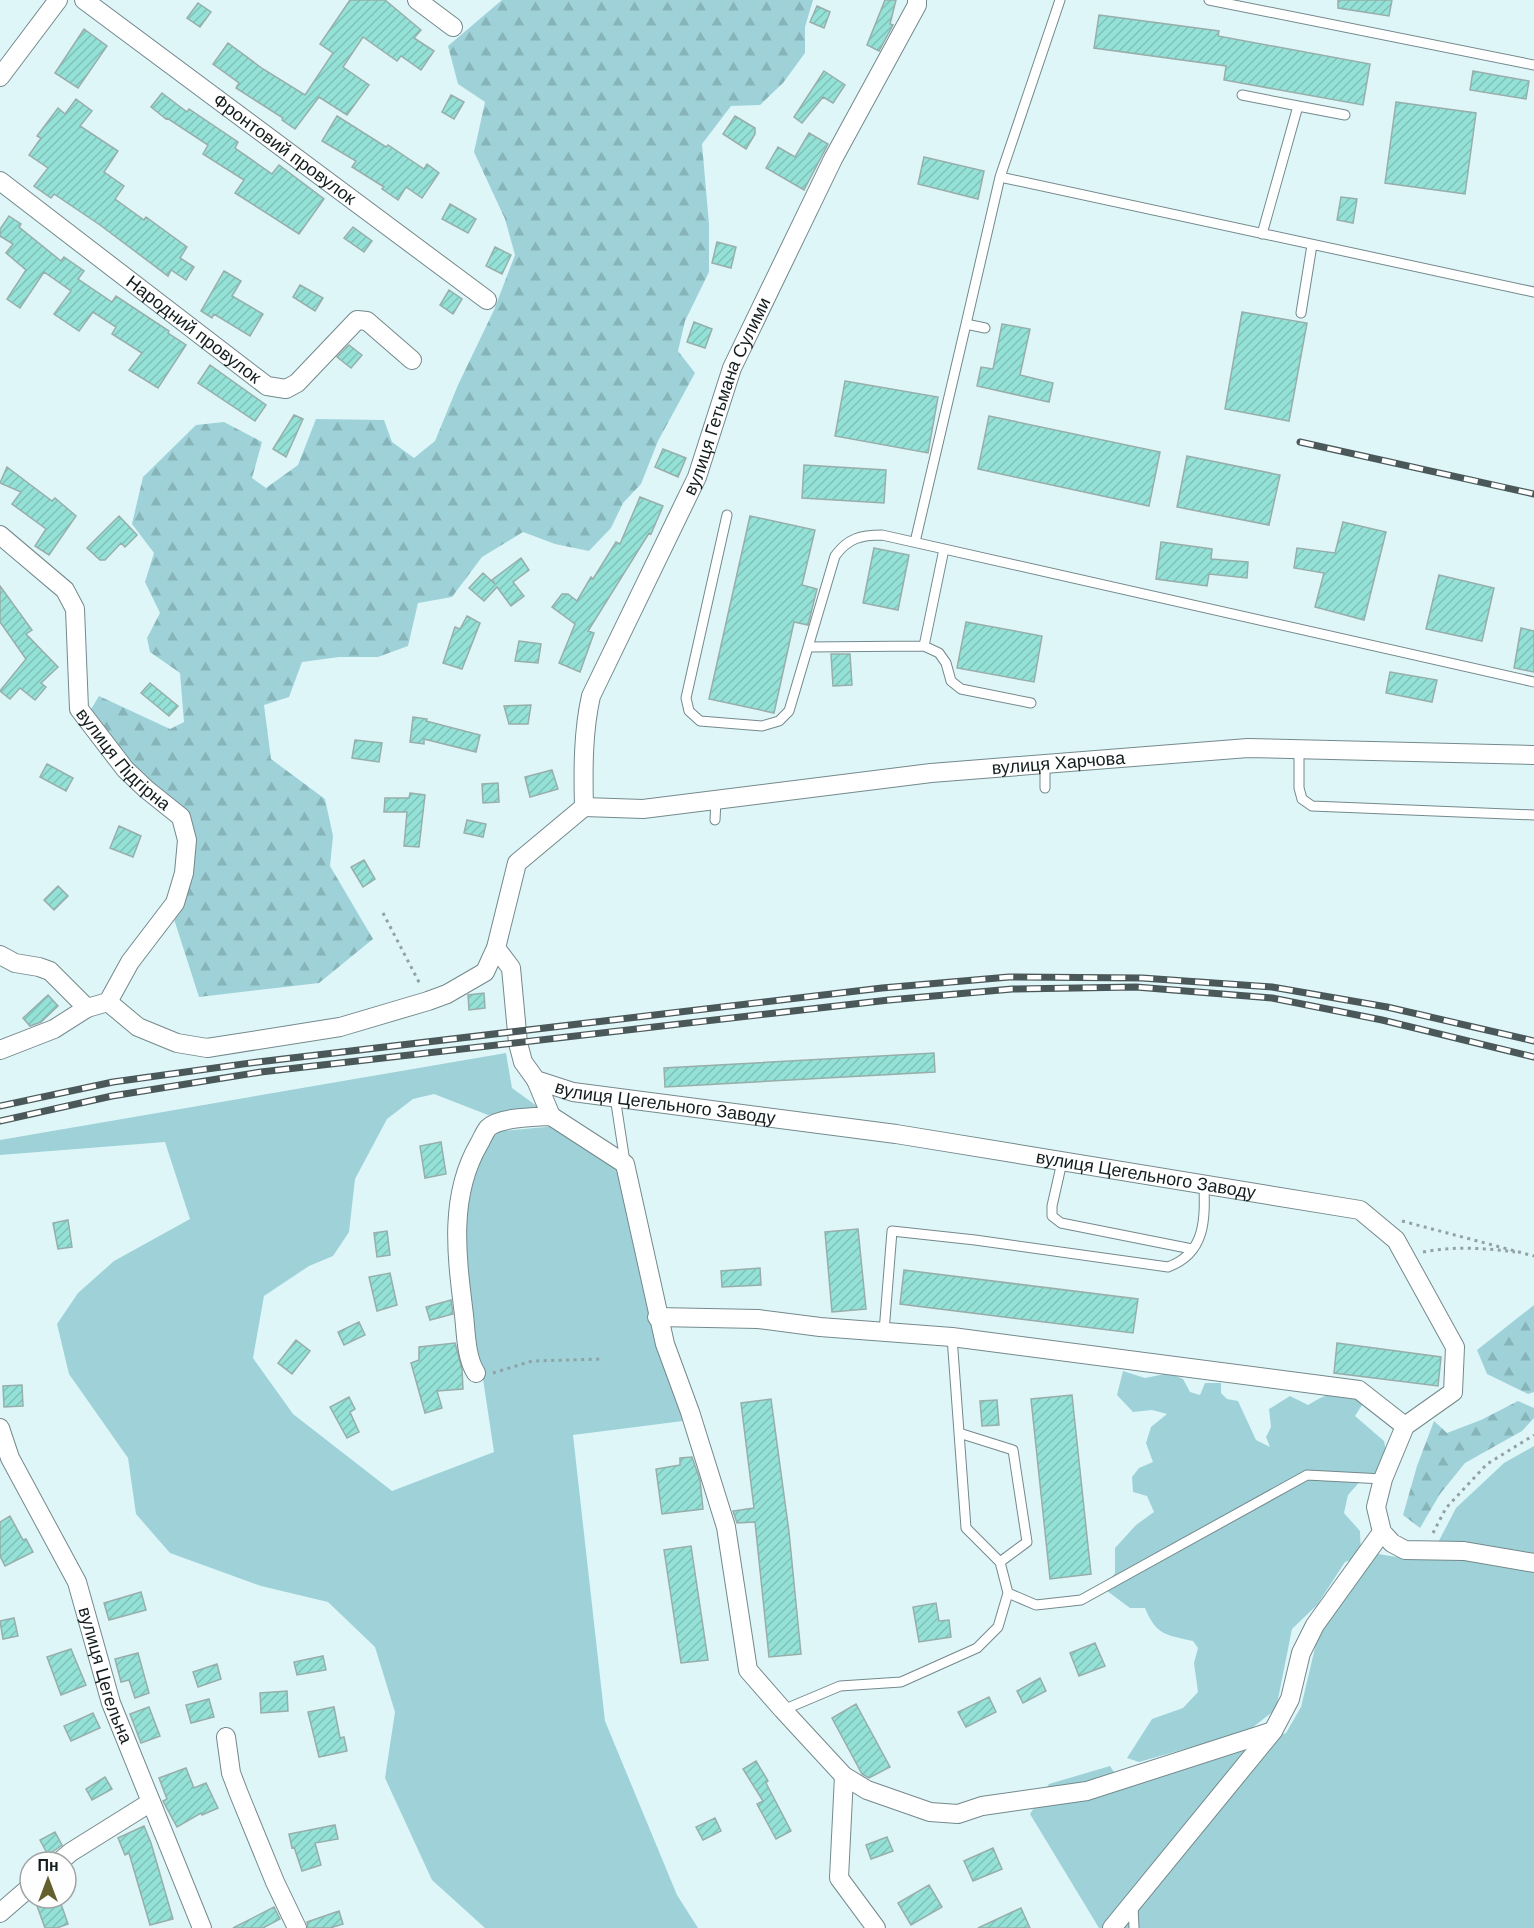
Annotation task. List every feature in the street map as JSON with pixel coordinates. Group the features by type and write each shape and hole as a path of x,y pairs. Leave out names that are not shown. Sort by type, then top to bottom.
{"street":[{"path":"0,77 58,0"},
{"name":"Фронтовий провулок","path":"84,0 487,300"},
{"path":"417,0 453,27"},
{"name":"вулиця Гетьмана Сулими","path":"584,807 583,779 587,713 591,696 697,477 732,368 833,159 903,33 917,5 917,0"},
{"name":"Народний провулок","path":"0,181 267,386 286,389 297,383 357,320 367,321 412,360"},
{"name":"вулиця Підгірна","path":"0,536 65,590 75,609 79,709 125,769 181,817 187,840 184,873 175,903 130,963 108,1002"},
{"name":"вулиця Харчова","path":"584,807 643,810 931,773 1248,748 1534,755"},
{"path":"0,1050 54,1029 87,1008 108,1002 138,1027 177,1043 207,1048 340,1027 428,1001 486,972 496,948 517,863 584,807"},
{"name":"вулиця Цегельного Заводу","path":"496,948 511,968 518,1043 523,1062 536,1080 573,1092 897,1134 1359,1210 1396,1240 1455,1347 1453,1392 1405,1426"},
{"path":"0,955 15,963 50,971 87,1008"},
{"path":"536,1080 550,1116 625,1164 657,1317 726,1527 748,1670 844,1776 867,1790 930,1812 958,1814 982,1806 1087,1791 1273,1731"},
{"path":"476,1373 467,1341 457,1250 459,1198 471,1158 489,1127 506,1120 550,1116"},
{"path":"657,1317 758,1319 952,1337 1359,1390 1405,1426 1383,1479 1376,1507 1382,1532 1392,1544 1405,1550 1464,1551 1534,1563"},
{"name":"вулиця Цегельна","path":"0,1428 10,1458 77,1582 111,1703 202,1928"},
{"path":"1112,1928 1273,1731 1290,1699 1301,1653 1315,1625 1382,1532"},
{"path":"226,1737 231,1773 275,1882 297,1928"},
{"path":"844,1776 839,1878 876,1928"},
{"path":"73,1850 151,1802"},
{"path":"0,1913 18,1897"}],"lane":[{"path":"915,542 1000,177 1060,0"},
{"path":"1209,0 1534,66"},
{"path":"1242,95 1345,115"},
{"path":"1262,234 1298,106"},
{"path":"1000,177 1534,292"},
{"path":"1301,313 1312,244"},
{"path":"966,324 985,328"},
{"path":"727,515 686,698 689,711 700,722 762,726 779,721 789,711 835,556 843,545 864,535 882,535 915,542 1534,682"},
{"path":"924,646 944,549"},
{"path":"809,647 924,646 939,653 946,663 951,681 961,689 1031,703"},
{"path":"1299,749 1299,788 1302,799 1312,806 1534,815"},
{"path":"1046,764 1046,788"},
{"path":"715,820 716,800"},
{"path":"615,1097 625,1164"},
{"path":"1062,1162 1052,1206 1052,1216 1061,1223 1192,1249"},
{"path":"884,1332 892,1231 975,1240 1168,1267 1181,1262 1202,1233 1205,1219 1204,1185"},
{"path":"783,1710 840,1686 901,1682 977,1648 998,1627 1008,1593 1000,1562 966,1528 952,1337"},
{"path":"959,1434 1013,1450 1027,1542 1000,1562"},
{"path":"1008,1593 1036,1605 1081,1600 1307,1475 1383,1479"},
{"path":"1133,1901 1134,1928"}],"path":[{"path":"383,913 428,1001"},
{"path":"1394,1219 1533,1255"},
{"path":"1404,1256 1437,1249 1486,1248 1533,1255"},
{"path":"476,1373 486,1375 532,1361 602,1359"},
{"path":"1424,1551 1446,1508 1487,1464 1534,1435"}],"green space":[{"path":"502,0 813,0 805,27 805,53 783,83 760,105 731,106 702,144 709,224 709,272 685,321 678,351 695,373 658,441 641,484 623,503 611,528 589,551 555,544 523,532 482,557 452,597 418,603 408,646 378,657 339,657 302,662 289,697 264,705 271,759 325,799 333,836 330,866 373,939 319,983 199,997 173,916 193,839 90,711 99,696 170,729 184,722 180,673 150,652 147,638 160,613 145,582 154,553 132,524 143,477 196,425 224,422 262,442 252,478 266,488 298,465 316,419 384,420 392,442 414,458 435,441 458,385 494,310 515,255 505,219 474,152 485,102 458,84 448,46"},
{"path":"506,1053 512,1088 541,1109 488,1115 434,1094 413,1099 387,1119 355,1179 349,1232 333,1256 309,1266 264,1296 253,1358 293,1414 392,1491 494,1452 483,1379 472,1340 463,1253 466,1199 477,1162 493,1132 556,1126 619,1171 651,1322 683,1421 573,1435 605,1721 677,1895 698,1928 485,1928 432,1880 385,1778 395,1712 375,1647 328,1602 261,1586 170,1553 136,1514 128,1458 69,1374 57,1324 78,1293 114,1261 190,1219 165,1142 0,1155 0,1140"},
{"path":"1534,1305 1534,1392 1528,1394 1487,1374 1477,1350"},
{"path":"1123,1371 1145,1378 1170,1373 1183,1379 1190,1392 1200,1395 1205,1383 1221,1383 1221,1393 1227,1399 1238,1401 1256,1440 1270,1447 1266,1437 1271,1427 1269,1409 1290,1396 1308,1405 1329,1394 1343,1392 1350,1394 1364,1402 1355,1416 1384,1441 1387,1457 1377,1472 1364,1477 1348,1495 1344,1513 1360,1531 1361,1556 1345,1562 1317,1605 1292,1629 1276,1709 1248,1731 1139,1762 1127,1758 1152,1719 1183,1708 1198,1692 1194,1663 1198,1648 1193,1641 1169,1635 1158,1629 1145,1608 1130,1608 1103,1588 1115,1573 1115,1548 1136,1525 1154,1512 1147,1496 1133,1492 1132,1477 1139,1468 1153,1462 1146,1443 1151,1427 1167,1414 1152,1410 1133,1412 1117,1395"},
{"path":"1518,1401 1534,1408 1534,1418 1522,1431 1465,1463 1440,1494 1420,1528 1403,1515 1417,1466 1434,1421 1447,1433 1481,1420"},
{"path":"1534,1446 1534,1928 1099,1928 1030,1814 1049,1784 1110,1766 1124,1787 1286,1733 1301,1707 1319,1631 1372,1553 1403,1558 1431,1556 1456,1508 1504,1463"}],"building":[{"path":"350,0 385,0 421,30 414,38 434,51 421,70 401,56 397,61 363,37 343,67 369,85 347,115 319,97 295,129 282,120 283,118 236,88 239,83 213,64 228,43 263,69 305,95 333,53 320,44"},
{"path":"885,0 896,0 890,24 893,25 879,51 867,45"},
{"path":"1338,0 1392,0 1389,16 1338,8"},
{"path":"198,3 211,12 200,27 187,18"},
{"path":"817,6 830,12 824,28 810,22"},
{"path":"1099,15 1219,31 1218,36 1370,64 1363,105 1224,80 1226,66 1094,48"},
{"path":"84,29 107,46 78,88 55,73"},
{"path":"824,71 845,85 833,103 823,97 802,123 794,117"},
{"path":"1473,71 1529,81 1526,99 1470,90"},
{"path":"162,93 187,112 189,109 238,142 235,148 272,174 279,165 324,199 299,234 235,193 244,180 203,154 208,145 151,107"},
{"path":"451,95 464,102 454,119 442,112"},
{"path":"76,99 92,111 80,126 118,151 104,172 124,186 115,199 144,220 146,217 187,247 180,258 194,267 186,280 171,270 168,276 54,194 51,198 34,186 48,168 29,155 41,138 37,136 58,108 65,114"},
{"path":"1396,102 1476,113 1465,194 1385,183"},
{"path":"337,116 424,169 427,164 439,173 422,198 406,187 398,200 382,189 384,187 352,167 356,161 322,141"},
{"path":"735,116 755,128 755,134 746,149 723,134"},
{"path":"809,133 828,144 804,190 766,168 778,147 795,157"},
{"path":"924,157 984,171 978,199 918,184"},
{"path":"1341,197 1357,199 1353,223 1337,220"},
{"path":"450,204 476,219 468,233 442,219"},
{"path":"9,216 21,224 19,227 61,261 64,257 84,271 78,279 112,302 116,296 186,345 158,388 129,370 142,353 112,334 116,327 93,312 79,331 54,314 71,291 44,272 20,308 7,299 26,270 6,253 13,244 0,236 0,229"},
{"path":"353,227 372,241 364,252 344,238"},
{"path":"717,242 736,247 731,268 712,263"},
{"path":"495,247 511,255 502,274 486,266"},
{"path":"224,271 241,281 232,296 263,314 250,336 214,314 212,318 201,311"},
{"path":"300,285 323,298 315,311 293,297"},
{"path":"449,290 462,299 453,314 440,305"},
{"path":"1242,312 1307,323 1289,421 1225,409"},
{"path":"694,322 712,329 705,348 687,342"},
{"path":"1002,324 1030,329 1020,375 1053,383 1049,402 977,386 981,367 993,369"},
{"path":"349,345 362,355 351,368 337,357"},
{"path":"210,365 266,405 255,421 198,383"},
{"path":"845,381 938,397 928,453 835,436"},
{"path":"294,415 303,419 286,457 273,449"},
{"path":"989,416 1160,452 1149,506 978,469"},
{"path":"663,449 686,458 678,477 655,467"},
{"path":"1187,456 1280,475 1269,525 1177,507"},
{"path":"804,465 886,470 884,503 802,498"},
{"path":"7,467 52,501 55,498 76,516 49,555 35,546 46,529 12,504 21,492 0,483"},
{"path":"640,497 663,506 651,534 649,533 588,631 594,633 580,672 559,663 575,624 552,607 562,594 568,594 577,601 616,542 620,544"},
{"path":"119,516 137,535 125,547 121,543 105,560 100,560 87,548"},
{"path":"750,516 815,530 802,585 817,589 808,625 794,622 774,713 709,699"},
{"path":"1343,522 1386,532 1364,620 1315,607 1324,573 1294,568 1297,548 1335,553"},
{"path":"1161,542 1212,549 1211,559 1248,562 1247,578 1209,574 1207,586 1156,579"},
{"path":"874,548 909,555 898,610 863,603"},
{"path":"521,558 529,570 513,582 524,596 511,606 497,587 484,601 469,588 483,573 495,584 492,580"},
{"path":"1439,575 1494,588 1482,641 1426,629"},
{"path":"0,586 32,630 26,634 58,667 41,683 46,687 35,700 20,688 10,699 0,691 26,659 0,622"},
{"path":"467,616 480,623 462,669 443,663 455,627 460,629"},
{"path":"966,622 1042,636 1034,682 957,668"},
{"path":"1521,628 1534,631 1534,672 1514,668"},
{"path":"519,641 541,644 538,663 515,661"},
{"path":"831,654 850,654 852,685 833,686"},
{"path":"1390,672 1437,680 1432,702 1386,693"},
{"path":"150,683 178,706 169,716 141,693"},
{"path":"531,705 528,724 509,724 504,706"},
{"path":"413,717 480,735 476,752 424,739 424,744 410,742"},
{"path":"355,740 382,743 379,762 352,758"},
{"path":"47,764 73,778 66,791 40,777"},
{"path":"552,770 558,789 530,797 525,777"},
{"path":"498,783 499,802 483,803 482,784"},
{"path":"410,793 425,795 419,847 404,846 407,812 384,812 385,798 409,798"},
{"path":"467,820 486,824 483,837 464,833"},
{"path":"119,826 141,836 133,857 110,848"},
{"path":"364,860 375,879 363,887 351,867"},
{"path":"58,886 68,896 54,910 44,900"},
{"path":"484,993 485,1008 469,1010 468,995"},
{"path":"48,995 58,1006 41,1022 30,1026 23,1018"},
{"path":"934,1053 935,1072 665,1087 664,1068"},
{"path":"441,1142 446,1174 425,1178 420,1146"},
{"path":"68,1220 72,1247 58,1249 53,1223"},
{"path":"858,1229 866,1309 832,1312 825,1232"},
{"path":"387,1231 390,1255 377,1257 374,1233"},
{"path":"760,1268 761,1285 722,1287 721,1271"},
{"path":"904,1270 1138,1299 1133,1333 900,1304"},
{"path":"390,1273 397,1305 377,1311 369,1277"},
{"path":"451,1300 453,1314 430,1320 426,1307"},
{"path":"359,1322 365,1335 344,1345 338,1332"},
{"path":"296,1340 310,1351 292,1374 278,1363"},
{"path":"455,1343 462,1369 463,1389 437,1391 442,1408 425,1413 411,1363 419,1360 419,1347"},
{"path":"1337,1343 1441,1357 1438,1386 1334,1373"},
{"path":"22,1385 23,1406 4,1407 3,1386"},
{"path":"1072,1395 1091,1574 1050,1579 1031,1399"},
{"path":"349,1397 355,1409 350,1412 359,1432 347,1438 330,1407"},
{"path":"771,1399 789,1532 801,1654 769,1657 755,1522 737,1523 733,1511 754,1508 741,1403"},
{"path":"997,1400 999,1425 982,1426 980,1401"},
{"path":"692,1457 700,1480 703,1509 662,1514 656,1469 680,1465 680,1458"},
{"path":"10,1516 23,1540 26,1539 33,1552 5,1566 0,1556 0,1522"},
{"path":"691,1546 708,1660 681,1663 664,1550"},
{"path":"141,1592 146,1610 109,1620 104,1603"},
{"path":"936,1603 939,1621 949,1620 951,1637 919,1642 913,1607"},
{"path":"14,1618 18,1636 3,1639 0,1621"},
{"path":"1095,1643 1105,1666 1079,1676 1070,1653"},
{"path":"71,1649 86,1685 61,1695 47,1657"},
{"path":"138,1653 149,1693 135,1698 129,1680 121,1682 115,1659"},
{"path":"323,1656 326,1670 297,1675 294,1662"},
{"path":"217,1664 221,1679 198,1687 193,1672"},
{"path":"1040,1678 1046,1691 1023,1703 1017,1691"},
{"path":"287,1691 288,1711 261,1713 260,1693"},
{"path":"989,1697 996,1712 966,1727 958,1712"},
{"path":"209,1699 214,1717 191,1723 186,1705"},
{"path":"856,1704 890,1767 869,1778 862,1774 832,1718"},
{"path":"149,1707 160,1736 141,1743 130,1714"},
{"path":"334,1707 340,1738 344,1737 347,1751 319,1757 308,1712"},
{"path":"93,1713 100,1728 71,1741 64,1726"},
{"path":"756,1761 791,1831 776,1839 757,1804 763,1801 743,1769"},
{"path":"186,1768 194,1788 206,1783 218,1808 202,1815 201,1813 177,1827 163,1801 167,1799 159,1778"},
{"path":"105,1777 112,1789 92,1800 86,1789"},
{"path":"715,1818 721,1831 703,1840 696,1827"},
{"path":"335,1825 338,1839 315,1843 321,1865 302,1871 294,1847 292,1848 289,1834"},
{"path":"144,1826 173,1919 150,1925 129,1853 125,1855 118,1838"},
{"path":"55,1832 62,1845 55,1850 45,1850 40,1840"},
{"path":"887,1837 893,1851 871,1859 866,1845"},
{"path":"993,1848 1002,1869 973,1881 964,1861"},
{"path":"929,1885 942,1907 911,1925 898,1903"},
{"path":"274,1907 280,1919 263,1928 233,1928"},
{"path":"1021,1908 1030,1928 978,1928"},
{"path":"39,1910 63,1910 68,1924 57,1928 45,1928"},
{"path":"339,1911 343,1924 330,1928 308,1928 307,1922"}],"railway":[{"path":"1300,442 1534,494"},
{"path":"0,1106 113,1082 258,1062 882,988 1009,977 1142,978 1272,987 1387,1007 1534,1041"},
{"path":"0,1121 112,1096 261,1072 889,1000 1012,989 1136,987 1272,998 1382,1020 1534,1057"}]}
